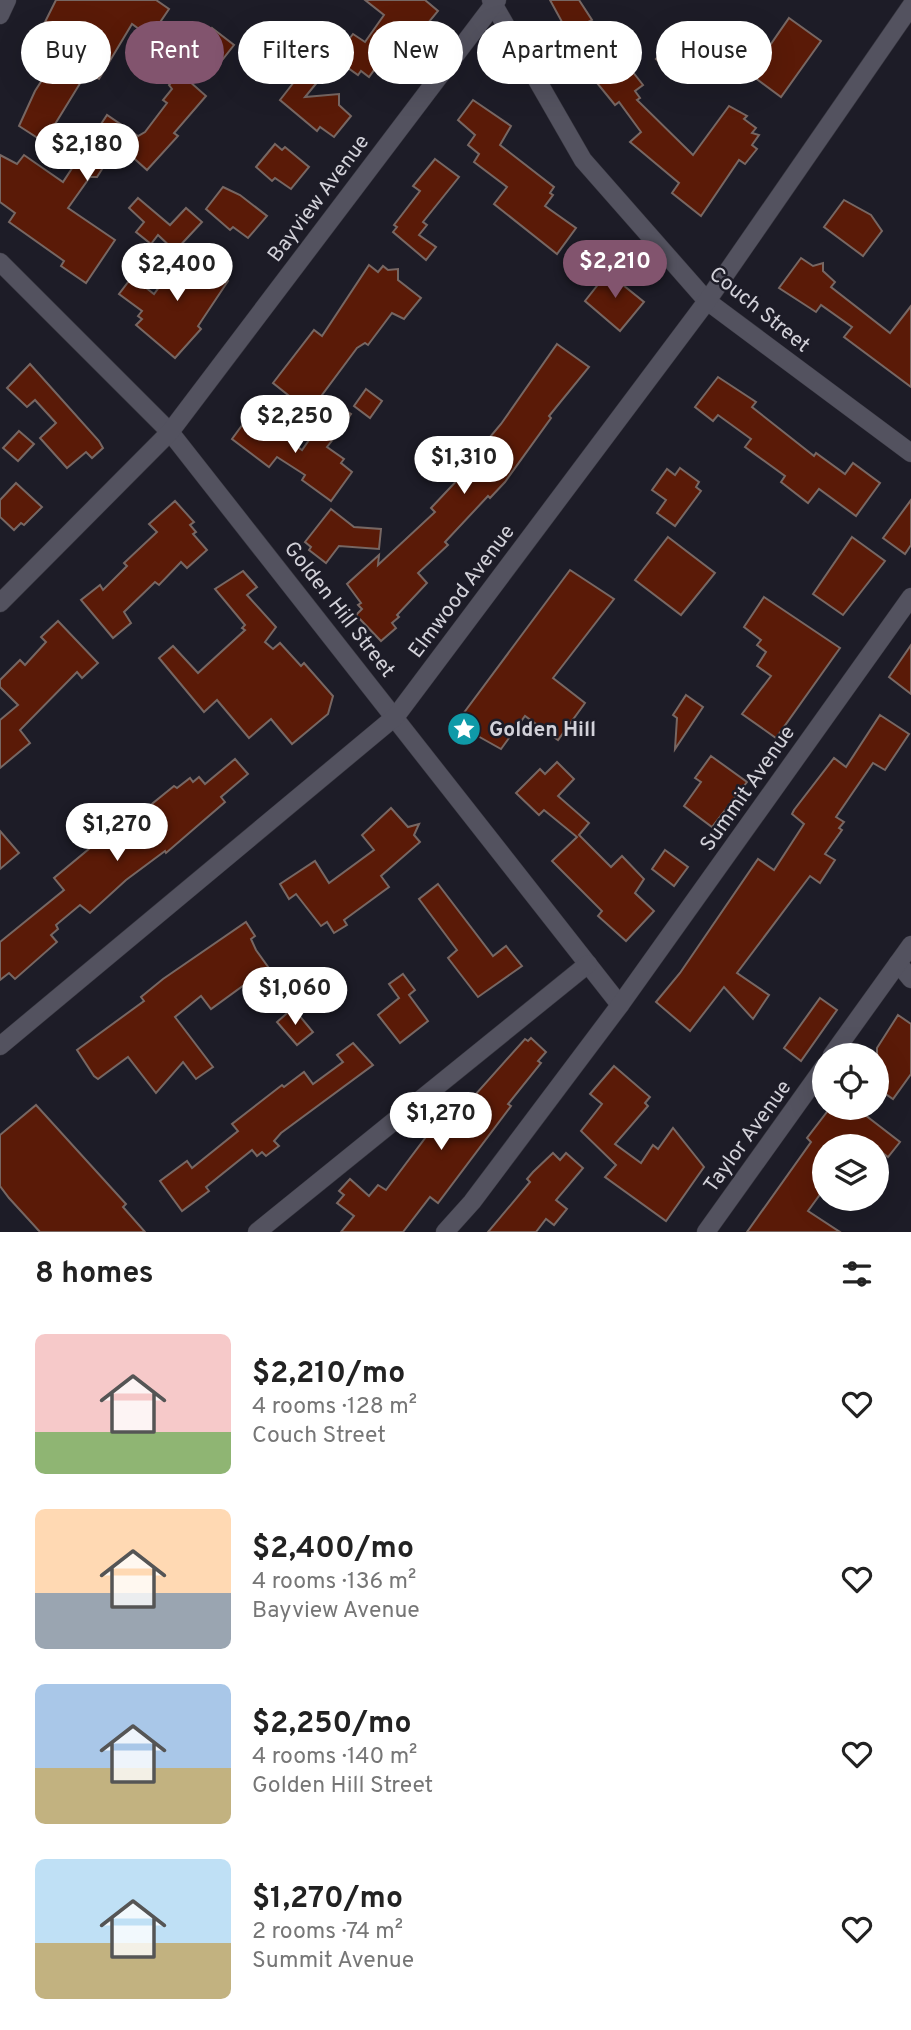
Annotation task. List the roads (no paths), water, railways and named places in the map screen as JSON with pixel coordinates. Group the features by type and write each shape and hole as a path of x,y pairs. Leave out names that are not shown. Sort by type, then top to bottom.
{"street":[{"path":"0,15 7,0"},
{"name":"Couch Street","path":"494,2 583,160 707,301 911,453"},
{"name":"Bayview Avenue","path":"0,603 170,432 494,2"},
{"name":"Elmwood Avenue","path":"0,1046 396,716 707,301 911,6"},
{"name":"Golden Hill Street","path":"0,262 170,432 396,716 620,1005"},
{"name":"Summit Avenue","path":"445,1232 472,1202 620,1005 911,597"},
{"path":"841,1043 911,945"},
{"path":"898,963 911,979"},
{"path":"257,1232 588,964"},
{"name":"Taylor Avenue","path":"706,1232 812,1084"}],"place":[{"name":"Golden Hill","path":"464,729"}]}
